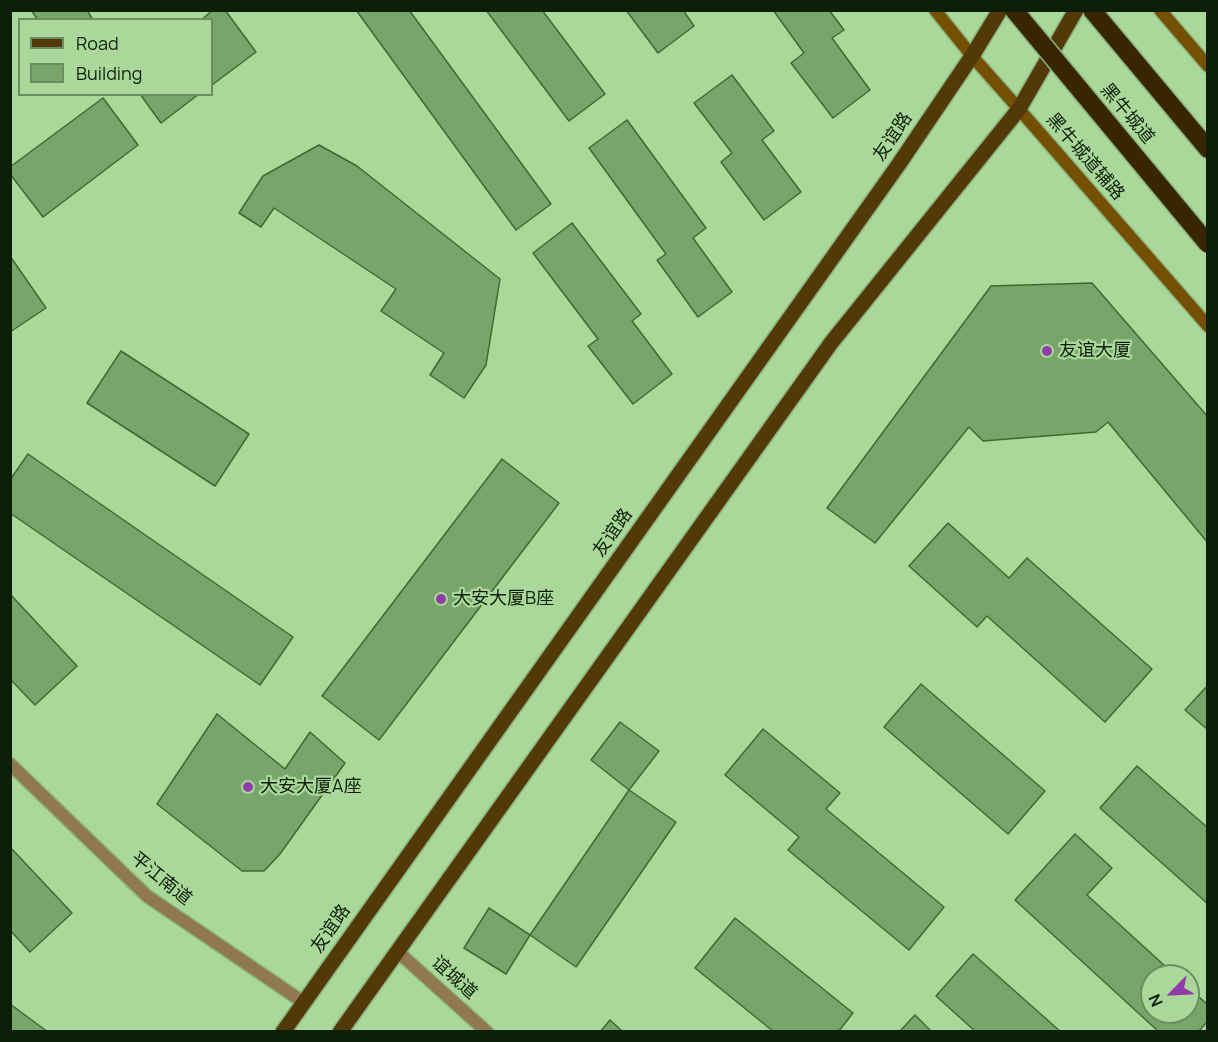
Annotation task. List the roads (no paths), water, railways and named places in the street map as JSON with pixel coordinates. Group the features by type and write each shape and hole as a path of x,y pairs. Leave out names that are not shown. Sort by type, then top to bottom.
{"highway":[{"name":"黑牛城道","path":"1014,10 1208,244"},
{"path":"1092,10 1208,149"}],"main road":[{"name":"黑牛城道辅路","path":"935,10 972,56 1208,326"},
{"name":"友谊路","path":"283,1032 893,173 972,56 1000,10"},
{"path":"340,1032 831,343 1020,109 1076,10"},
{"path":"1160,10 1168,16 1208,66"}],"street":[{"name":"平江南道","path":"10,764 147,896 303,1002"},
{"name":"谊城道","path":"397,951 487,1032"}],"place":[{"name":"友谊大厦","path":"1047,351"},
{"name":"大安大厦B座","path":"441,599"},
{"name":"大安大厦A座","path":"248,787"}]}
